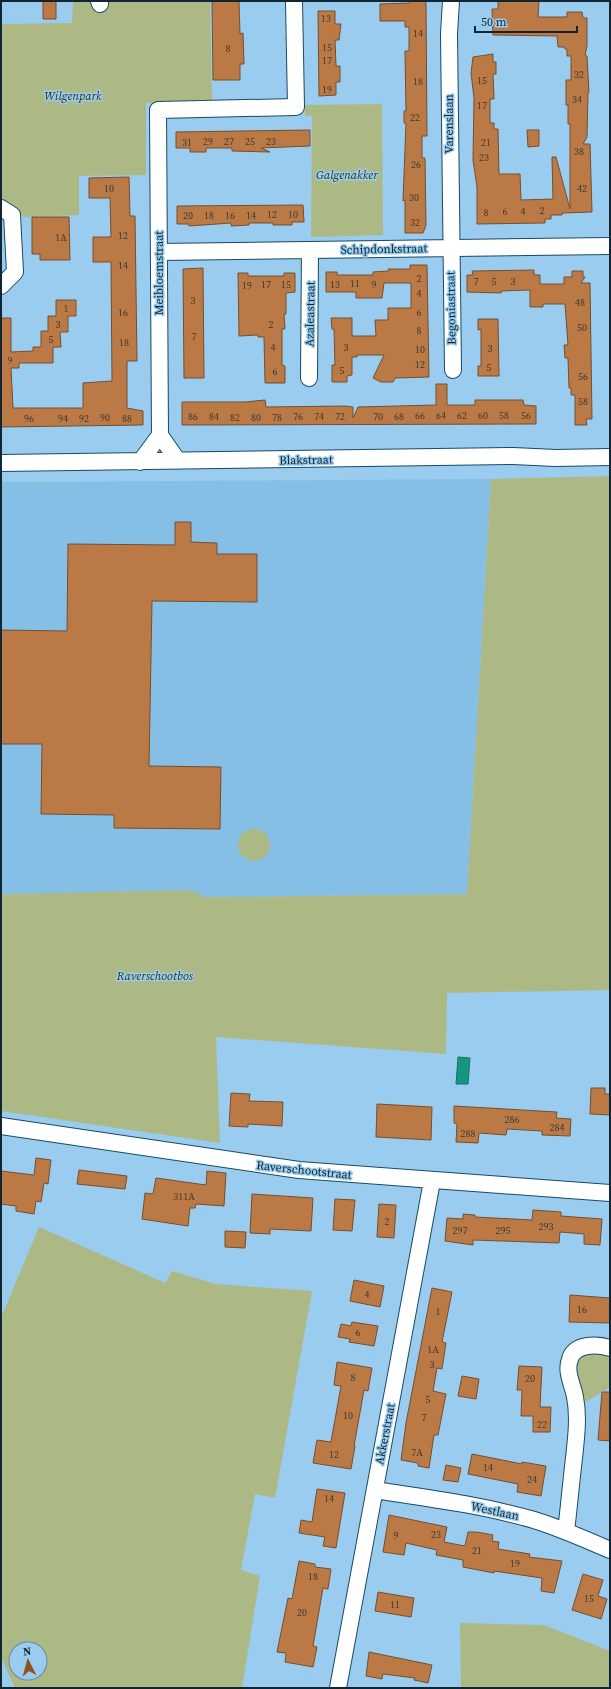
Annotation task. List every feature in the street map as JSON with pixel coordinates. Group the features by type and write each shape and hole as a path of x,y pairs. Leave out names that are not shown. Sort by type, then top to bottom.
{"street":[{"name":"Meibloemstraat","path":"160,435 158,110 296,107 294,1"},
{"name":"Varenslaan","path":"450,247 449,34 451,1"},
{"path":"1,208 12,215 15,272 1,286"},
{"name":"Schipdonkstraat","path":"159,252 610,246"},
{"name":"Begoniastraat","path":"450,247 453,370"},
{"name":"Azaleastraat","path":"309,378 310,250"},
{"path":"140,462 160,435 178,461"},
{"name":"Blakstraat","path":"1,463 513,456 610,457"},
{"name":"Raverschootstraat","path":"1,1126 299,1170 610,1193"},
{"name":"Akkerstraat","path":"338,1688 432,1181"},
{"path":"566,1531 577,1432 576,1398 570,1378 570,1358 580,1348 588,1346 610,1348"},
{"name":"Westlaan","path":"375,1490 473,1507 533,1520 566,1531 610,1550"}],"shaded area":[{"path":"491,479 467,894 204,897 191,890 1,894 1,482"},
{"path":"458,1057 470,1058 468,1084 456,1084"}],"green space":[{"name":"Wilgenpark","path":"73,1 210,1 212,102 146,103 146,175 79,176 79,215 23,217 6,201 1,201 1,24 72,23"},
{"name":"Galgenakker","path":"382,104 383,235 311,237 312,116 305,116 305,105"},
{"name":"Raverschootbos","path":"610,476 610,990 447,993 446,1054 216,1037 220,1143 1,1111 1,894 191,890 205,897 467,894 491,479"},
{"path":"254,829 260,830 267,836 270,845 269,851 263,858 254,861 248,860 241,854 238,845 239,839 245,832"},
{"path":"39,1227 165,1283 172,1271 216,1284 312,1291 275,1498 255,1494 241,1570 260,1576 242,1688 15,1688 12,1681 48,1681 48,1641 8,1641 8,1672 1,1657 1,1318"},
{"path":"610,1352 610,1387 584,1403 573,1365 576,1355"},
{"path":"460,1623 544,1625 610,1651 610,1688 461,1688"}],"building":[{"path":"43,1 56,1 56,19 43,19"},
{"path":"212,1 239,1 240,34 243,33 244,64 240,64 240,80 213,80"},
{"path":"409,1 426,1 427,136 422,136 422,158 425,158 426,225 423,233 405,233 405,200 403,201 406,123 404,123 404,111 406,111 405,51 409,51 409,27 405,27 405,21 380,21 380,4 409,3"},
{"path":"498,1 539,1 538,17 567,17 567,12 582,12 583,18 587,18 587,46 585,55 587,56 589,92 587,137 583,144 590,144 592,212 551,215 551,219 545,219 545,223 477,224 477,187 473,160 474,98 471,73 473,57 493,54 493,62 496,62 496,74 493,74 494,99 490,99 490,123 494,123 494,129 498,129 499,174 520,174 521,200 553,199 552,157 556,157 570,209 570,124 568,124 568,105 566,105 566,80 571,80 571,56 567,56 567,49 564,47 558,47 557,36 493,35 492,9 498,9"},
{"path":"318,11 335,11 335,24 341,24 339,40 335,40 336,66 340,66 340,82 336,82 336,95 319,96"},
{"path":"310,130 310,146 261,148 270,152 232,151 232,148 206,148 206,152 190,152 190,148 176,148 176,132"},
{"path":"527,130 539,130 539,146 528,147"},
{"path":"129,177 130,216 135,216 137,361 127,361 127,408 143,411 143,425 1,427 1,318 11,318 11,352 33,351 33,347 41,347 41,331 48,331 48,316 56,316 56,300 76,300 76,316 68,316 68,332 60,332 61,347 53,347 53,363 19,363 19,368 11,368 13,408 83,408 83,383 112,381 111,262 93,262 93,237 111,237 110,198 89,198 89,178"},
{"path":"303,205 304,222 292,222 292,225 249,223 249,225 231,226 231,223 189,226 189,224 177,224 177,206"},
{"path":"32,217 69,217 70,260 40,260 40,254 32,254"},
{"path":"410,265 427,265 429,377 395,378 393,382 381,382 373,378 384,355 357,355 357,357 352,357 352,375 347,376 347,382 332,382 332,365 335,365 334,329 332,329 331,318 352,318 352,336 376,336 375,320 388,320 388,308 411,308 411,283 384,283 382,298 356,298 356,292 326,292 326,272 337,272 337,275 373,275 373,272 389,271 388,269 410,269"},
{"path":"203,268 204,378 184,378 183,269"},
{"path":"534,270 534,275 540,275 540,284 564,284 564,277 572,277 572,271 583,271 583,277 585,277 581,283 590,283 592,419 586,419 587,425 575,425 575,395 571,395 571,388 569,388 568,358 565,358 564,345 568,345 565,304 543,304 543,307 530,307 530,290 501,291 501,293 467,292 467,275 473,275 472,271"},
{"path":"238,273 248,273 248,276 284,276 284,273 295,273 295,292 286,293 286,314 284,314 285,329 282,329 282,365 285,366 285,383 265,383 264,337 258,337 258,335 239,336"},
{"path":"478,319 498,319 499,376 478,376 478,366 481,366 481,329 478,330"},
{"path":"436,384 447,384 447,405 475,405 475,400 523,400 524,405 536,406 536,424 182,425 182,402 245,402 265,400 266,407 345,406 353,407 353,418 358,407 436,405"},
{"path":"175,522 191,522 191,542 217,543 217,554 257,554 257,602 152,601 149,766 221,767 220,829 114,828 114,815 41,814 42,744 1,744 1,630 67,631 68,544 175,545"},
{"path":"591,1088 605,1088 605,1094 610,1094 610,1115 590,1114"},
{"path":"231,1093 250,1094 249,1101 283,1102 282,1126 248,1124 248,1127 229,1126"},
{"path":"377,1104 432,1107 431,1140 376,1137"},
{"path":"454,1106 557,1112 556,1118 571,1119 570,1136 542,1135 542,1131 507,1129 506,1135 479,1133 478,1143 456,1142 457,1124 454,1123"},
{"path":"36,1158 51,1160 48,1184 44,1183 41,1202 36,1201 34,1214 16,1211 16,1206 1,1204 1,1171 34,1175"},
{"path":"79,1170 127,1176 125,1189 77,1184"},
{"path":"207,1171 226,1173 224,1206 196,1204 195,1208 190,1208 188,1226 142,1219 145,1193 153,1194 156,1178 206,1185"},
{"path":"252,1194 313,1198 311,1231 270,1229 270,1234 250,1233"},
{"path":"335,1199 355,1200 352,1231 333,1230"},
{"path":"379,1204 396,1205 394,1238 377,1237"},
{"path":"533,1210 561,1212 561,1216 602,1219 600,1245 584,1244 584,1234 560,1232 559,1243 473,1240 473,1245 445,1241 447,1218 463,1219 463,1214 475,1215 475,1217 532,1220"},
{"path":"225,1231 246,1232 245,1248 225,1247"},
{"path":"354,1280 384,1286 380,1307 350,1301"},
{"path":"432,1288 452,1292 442,1342 446,1343 442,1369 437,1368 433,1391 446,1394 438,1435 434,1435 429,1468 418,1466 418,1463 401,1460 406,1423"},
{"path":"570,1295 610,1298 610,1323 569,1322"},
{"path":"352,1322 378,1326 374,1346 349,1342 350,1339 338,1337 341,1324 351,1326"},
{"path":"337,1362 372,1368 368,1391 364,1390 351,1469 313,1463 317,1440 331,1442 341,1386 334,1385"},
{"path":"519,1366 542,1367 540,1407 551,1407 550,1432 533,1432 533,1416 521,1416 522,1390 517,1390"},
{"path":"462,1376 479,1379 476,1399 458,1396"},
{"path":"602,1392 610,1392 610,1441 598,1440"},
{"path":"472,1454 522,1464 522,1462 546,1466 541,1496 517,1492 518,1484 468,1474"},
{"path":"446,1465 461,1468 458,1482 443,1480"},
{"path":"317,1489 345,1493 336,1548 323,1546 325,1537 299,1533 301,1520 312,1522"},
{"path":"389,1515 447,1527 444,1542 465,1546 468,1532 477,1532 493,1535 492,1541 499,1542 498,1549 530,1554 529,1557 562,1561 554,1593 541,1591 542,1578 494,1571 494,1573 463,1567 463,1560 436,1555 437,1550 406,1543 404,1555 383,1552"},
{"path":"299,1561 315,1564 315,1567 331,1569 328,1589 323,1588 313,1646 317,1647 313,1667 285,1662 286,1653 277,1652 288,1598 292,1599"},
{"path":"583,1574 603,1580 598,1596 607,1599 601,1619 572,1610"},
{"path":"378,1592 414,1598 411,1617 375,1611"},
{"path":"369,1652 432,1665 428,1683 414,1680 415,1678 383,1674 382,1679 366,1676"}]}
